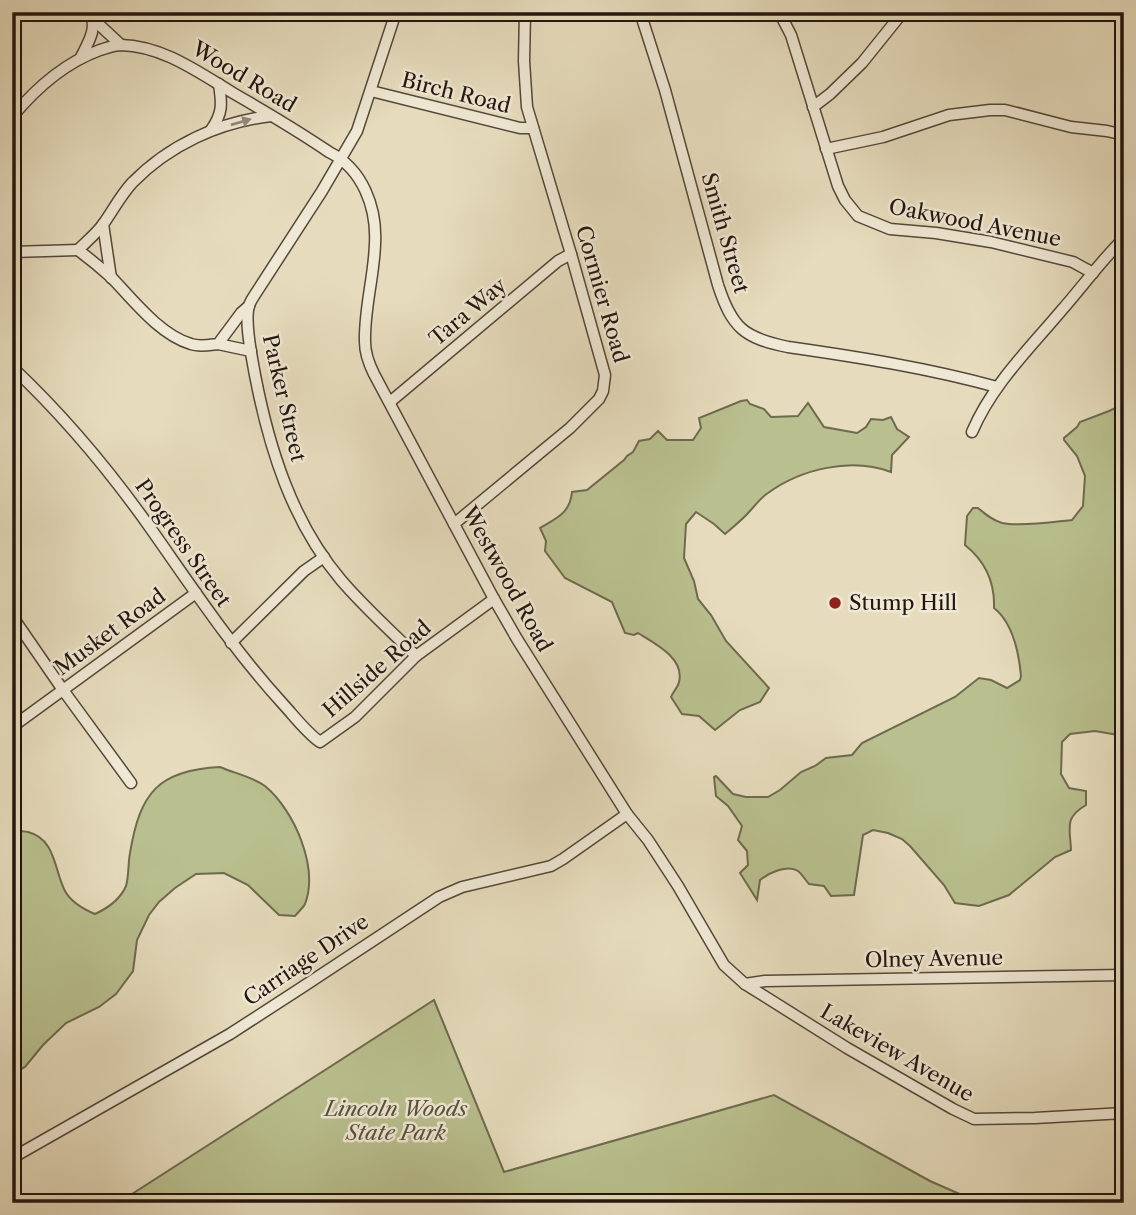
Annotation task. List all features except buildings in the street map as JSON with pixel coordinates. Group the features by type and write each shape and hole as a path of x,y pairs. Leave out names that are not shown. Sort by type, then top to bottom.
{"street":[{"path":"218,344 248,306 357,131 396,12"},
{"name":"Cormier Road","path":"454,524 570,428 599,399 603,391 605,375 527,107 525,12"},
{"name":"Smith Street","path":"640,12 665,90 718,285 732,318 746,333 769,343 906,365 997,387"},
{"name":"Oakwood Avenue","path":"779,12 791,35 838,186 853,211 863,219 890,229 959,237 1011,247 1073,262 1093,273"},
{"path":"813,107 862,63 904,12"},
{"path":"92,15 121,45"},
{"path":"81,57 92,32 92,15"},
{"name":"Wood Road","path":"12,117 48,80 81,57 121,45 174,58 341,158"},
{"path":"211,130 221,111 219,84"},
{"name":"Birch Road","path":"371,91 520,128 533,128"},
{"path":"826,149 883,137 950,115 990,110 1005,110 1058,124 1124,135"},
{"path":"78,250 103,224 131,184 166,155 211,130 244,120 271,116"},
{"name":"Westwood Road","path":"341,158 359,179 371,203 374,216 375,245 365,344 373,374 524,651 627,814 648,840 678,886 724,965 745,984"},
{"path":"103,224 111,278"},
{"path":"972,432 997,387 1124,238"},
{"path":"12,252 78,250 111,278 132,301 178,338 191,344 218,344 251,351"},
{"name":"Tara Way","path":"390,402 558,261 571,254"},
{"name":"Parker Street","path":"248,306 251,351 272,448 303,523 341,580 416,656"},
{"name":"Progress Street","path":"12,368 46,400 96,457 231,643 320,742"},
{"path":"231,643 304,571 324,557"},
{"name":"Musket Road","path":"12,727 195,593"},
{"name":"Hillside Road","path":"320,742 355,717 416,656 494,599"},
{"path":"12,616 131,783"},
{"name":"Carriage Drive","path":"12,1158 230,1034 439,897 462,887 551,866 627,814"},
{"name":"Olney Avenue","path":"745,984 779,981 1124,975"},
{"name":"Lakeview Avenue","path":"745,984 875,1065 953,1110 974,1119 1124,1113"}],"green space":[{"path":"747,400 750,404 764,409 771,417 798,416 808,403 824,427 857,433 866,427 871,419 883,420 891,417 897,429 909,437 892,455 891,472 860,466 843,466 811,472 796,477 765,495 725,534 696,512 686,524 684,558 698,599 726,641 769,688 760,702 740,710 715,730 699,716 682,714 671,697 680,673 667,652 638,633 625,633 612,602 565,578 545,551 546,541 540,528 565,510 572,492 587,490 633,452 639,441 650,439 658,431 667,440 693,440 701,428 699,418"},
{"path":"1124,404 1124,736 1095,731 1070,734 1062,742 1061,774 1069,788 1086,791 1086,805 1071,819 1071,850 1055,857 1009,895 979,906 955,903 944,885 910,846 902,839 873,830 863,835 854,895 831,896 824,886 809,884 798,871 789,868 773,872 760,880 757,900 740,873 748,865 747,851 738,840 742,826 728,806 716,796 714,777 733,794 768,797 801,772 826,758 852,755 862,743 955,697 979,678 991,680 1007,688 1020,680 1017,649 1006,622 994,608 991,581 978,558 965,545 967,516 973,508 978,508 995,520 1009,524 1072,520 1083,506 1085,476 1077,456 1064,438 1080,422"},
{"path":"220,767 265,786 285,809 301,840 306,857 309,873 304,906 295,916 279,915 248,885 224,873 196,874 175,888 149,915 137,940 133,971 116,994 99,1007 66,1023 25,1067 12,1074 12,832 28,832 44,841 53,856 61,883 68,895 78,905 95,914 113,903 126,886 134,832 147,800 155,789 181,773"},
{"name":"Lincoln Woods State Park","path":"434,1000 504,1172 774,1095 930,1181 980,1203 118,1203"}],"place":[{"name":"Stump Hill","path":"835,603"}]}
